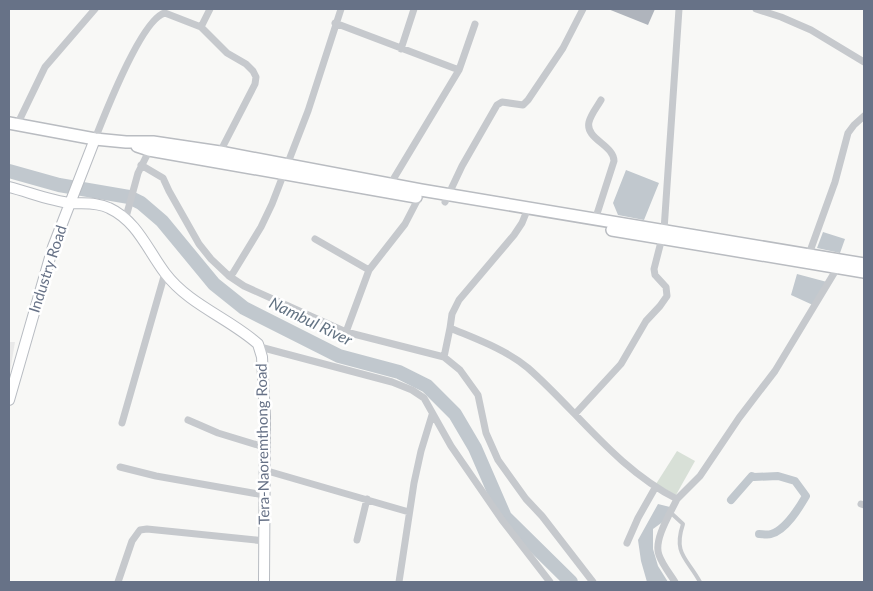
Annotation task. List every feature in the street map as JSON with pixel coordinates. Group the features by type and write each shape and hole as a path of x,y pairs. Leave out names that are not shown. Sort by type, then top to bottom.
{"main road":[{"path":"13,124 95,139 126,142 284,169 391,184 447,198 840,264 864,264"},
{"path":"151,146 220,152 284,169 419,197 447,198"},
{"path":"527,212 595,220 663,234 809,254 864,272"}],"street":[{"path":"13,124 44,67 95,9"},
{"path":"201,27 210,9"},
{"path":"229,276 233,273 261,227 308,111 341,9"},
{"path":"401,49 414,9"},
{"path":"447,198 462,166 497,105 502,102 519,105 528,100 563,48 584,9"},
{"path":"575,414 621,364 646,321 667,296 666,287 654,272 663,234 679,9"},
{"path":"756,9 781,17 810,30 864,62"},
{"path":"95,139 111,98 135,50 158,16 168,14 201,27 227,53 246,64 256,77 253,90 220,152"},
{"path":"336,23 459,70"},
{"path":"391,184 459,70 475,24"},
{"path":"595,220 614,161 614,156 592,135 589,128 589,122 601,100"},
{"path":"809,254 835,182 848,134 864,116"},
{"name":"Industry Road","path":"9,400 53,247 95,139"},
{"path":"126,217 139,169 151,146"},
{"path":"139,169 163,178 199,244 211,259 229,276 244,286 346,332 444,357 460,370 478,395 486,433 498,460 526,499 542,516 593,582"},
{"name":"Tera-Naoremthong Road","path":"9,187 102,205 126,217 174,283 201,306 249,337 260,347 265,418 264,582"},
{"path":"346,332 369,270 405,224 419,197"},
{"path":"444,357 452,314 459,300 514,236 527,212"},
{"path":"315,239 369,270"},
{"path":"675,582 658,554 660,537 670,512 677,499 700,476 739,418 775,371 840,264"},
{"path":"122,423 165,273"},
{"path":"450,328 491,345 528,368 627,466 656,488 677,499"},
{"path":"260,347 345,368 412,390 424,398 451,446 502,520 550,582"},
{"path":"399,582 409,512 421,451 432,415"},
{"path":"188,420 218,433 264,447"},
{"path":"120,467 156,476 264,495"},
{"path":"264,470 409,512"},
{"path":"627,543 638,518 656,488"},
{"path":"357,540 367,499"},
{"path":"118,582 132,540 140,530 147,529 265,541"}],"lane":[{"path":"670,512 683,524 679,537 682,556 700,582"}],"shaded area":[{"path":"626,170 659,183 644,220 618,215 613,203"},
{"path":"823,232 845,239 840,253 817,248"},
{"path":"797,274 827,282 815,306 791,295"},
{"path":"9,342 15,342 9,378"},
{"path":"677,451 695,461 676,495 656,484"},
{"path":"658,504 670,507 664,521 653,529 653,549 658,566 668,582 647,582 638,540"}],"building":[{"path":"608,9 655,9 648,25"}],"waterway":[{"name":"Nambul River","path":"9,171 59,185 129,197 141,203 162,221 214,284 244,308 339,356 399,372 427,386 455,414 475,448 505,517 571,582"},
{"path":"731,500 752,476 778,476 795,481 806,496 796,512 777,532 759,534"}]}
